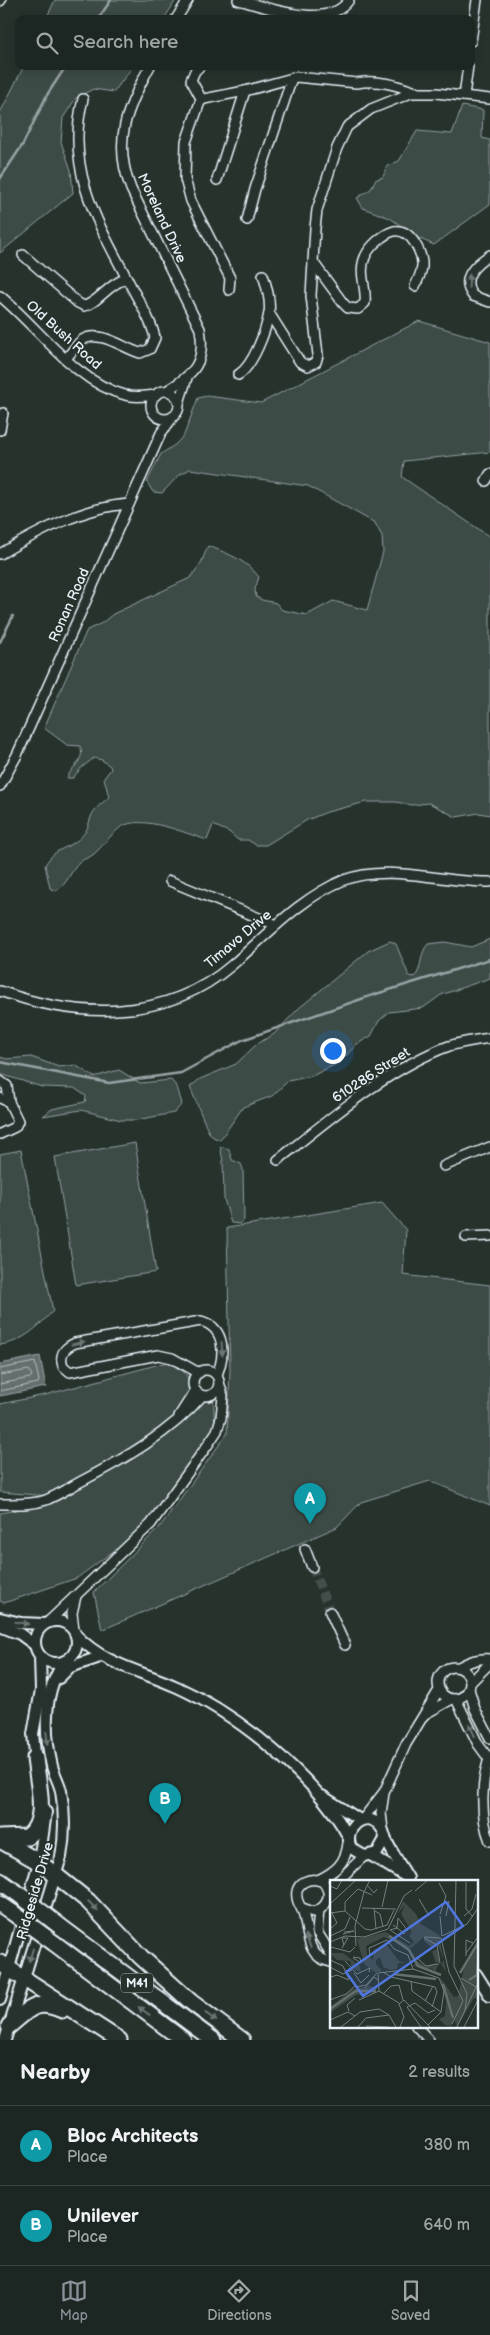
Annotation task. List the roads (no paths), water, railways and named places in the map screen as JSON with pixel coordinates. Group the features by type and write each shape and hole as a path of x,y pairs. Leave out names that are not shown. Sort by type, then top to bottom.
{"highway":[{"path":"0,1839 27,1837 36,1829 40,1811 35,1758"},
{"path":"0,1839 39,1862 88,1901 141,1957 191,2002 242,2040"},
{"name":"M41","path":"0,1881 213,2040"},
{"name":"M41","path":"0,1904 183,2040"},
{"path":"4,1966 119,2040"},
{"path":"7,2033 30,2008 40,2004 54,2007 89,2021"}],"street":[{"path":"179,15 187,2 196,0"},
{"path":"238,0 313,15"},
{"path":"322,15 333,12 348,0"},
{"path":"475,15 477,0"},
{"name":"Moreland Drive","path":"148,70 126,114 122,152 131,189 200,328 202,339 200,358 187,378 179,403"},
{"path":"196,70 191,80 202,100 186,142 185,179 191,201 230,278 229,290"},
{"path":"464,96 467,70"},
{"path":"202,100 301,76 357,83 365,81 385,83 416,92 490,100"},
{"path":"247,220 255,189 292,78"},
{"path":"218,180 245,91"},
{"path":"263,275 269,313 300,362 308,366 316,362 318,355 311,296 317,210 342,134 352,121 371,109 400,96 416,92"},
{"path":"66,359 82,340 93,337 112,341 140,353 145,352 154,344 154,332 92,210 79,163 78,124 84,99"},
{"path":"313,262 343,303 348,308 358,309 366,303 362,274 365,257 382,239 394,231 400,232 414,242 421,255 422,269 415,286"},
{"path":"23,255 78,303 84,306 95,300 112,284 127,278"},
{"path":"490,255 471,270 468,283 473,296 490,302"},
{"name":"Old Bush Road","path":"0,296 66,359 97,382 125,395 141,397 156,395"},
{"path":"238,376 245,370 254,355 269,313"},
{"name":"Moreland Drive","path":"166,391 187,378"},
{"path":"141,397 160,418 173,417 178,411 179,403 176,396 166,391 156,395 152,400 152,408"},
{"path":"0,430 3,413"},
{"name":"Ronan Road","path":"0,786 18,754 161,433 173,417"},
{"name":"Ronan Road","path":"160,418 161,433"},
{"path":"0,554 83,513 106,506 129,504"},
{"name":"Timavo Drive","path":"0,991 39,1003 83,1011 120,1012 140,1009 185,995 206,983 231,966 276,925 323,891 360,876 389,873 469,882 490,882"},
{"path":"170,881 276,925"},
{"name":"610286 Street","path":"278,1160 349,1104 408,1067 446,1047 490,1038"},
{"path":"0,1081 6,1086 9,1102 17,1116 18,1123 13,1129 0,1134"},
{"path":"0,1098 9,1102"},
{"path":"444,1166 490,1147"},
{"path":"466,1237 490,1236"},
{"path":"0,1504 22,1505 45,1500 153,1439 187,1413 199,1393 196,1376 172,1358 158,1355 76,1372 67,1371 61,1361 62,1353 70,1345 201,1321 212,1327 222,1342 222,1362 214,1394 222,1408"},
{"path":"102,1659 49,1662 40,1656 35,1645 36,1633 85,1584 151,1524 217,1431 223,1396 218,1378 208,1369 196,1376"},
{"path":"199,1393 214,1394"},
{"path":"305,1549 312,1567"},
{"path":"68,1660 76,1648 72,1613 76,1595"},
{"path":"330,1612 345,1645"},
{"path":"0,1618 20,1623 46,1623 60,1620 102,1659 176,1687 227,1714 254,1734 317,1793 361,1820 377,1822 410,1880"},
{"path":"0,1626 20,1634 35,1645"},
{"name":"Ridgeside Drive","path":"0,2000 4,1966 39,1862 46,1814 44,1794 35,1758 33,1734 41,1690 40,1656"},
{"path":"330,1962 319,1957 307,1941 302,1908 297,1899 298,1888 307,1880 318,1880 337,1868 347,1854 348,1839 352,1825 361,1820 384,1792 406,1744 439,1690 438,1678 441,1673 446,1668 459,1667 470,1661 481,1658 490,1659"},
{"path":"52,1689 70,1667 102,1659"},
{"name":"Ridgeside Drive","path":"7,2033 56,1875 65,1838 61,1789 52,1767 46,1735 46,1718 58,1671 68,1660"},
{"path":"423,1716 454,1699 462,1697 490,1663"},
{"path":"459,1667 467,1673 475,1709 490,1738"},
{"path":"439,1690 442,1694 454,1699 478,1744 489,1758 483,1808 490,1841"},
{"path":"339,1880 368,1856 381,1849 384,1834 381,1812 384,1792"},
{"path":"317,1793 348,1839 354,1852 368,1856 410,1880"},
{"path":"302,1908 313,1912 319,1910 327,1903 330,1890 318,1880"},
{"path":"319,1910 316,1932 330,1953"},
{"path":"478,1977 490,1996"},
{"path":"418,2028 429,2040"}],"water":[{"path":"40,1356 46,1387 0,1396 0,1364"}],"waterway":[{"path":"101,15 111,0"},
{"path":"0,179 23,144 47,95 63,70"},
{"path":"0,642 13,616"},
{"path":"0,1062 109,1083 181,1073 242,1040 376,994 490,959"}],"tunnel":[{"path":"312,1567 330,1612"}],"place":[{"name":"Bloc Architects","path":"310,1524"},
{"name":"Unilever","path":"165,1824"}]}
